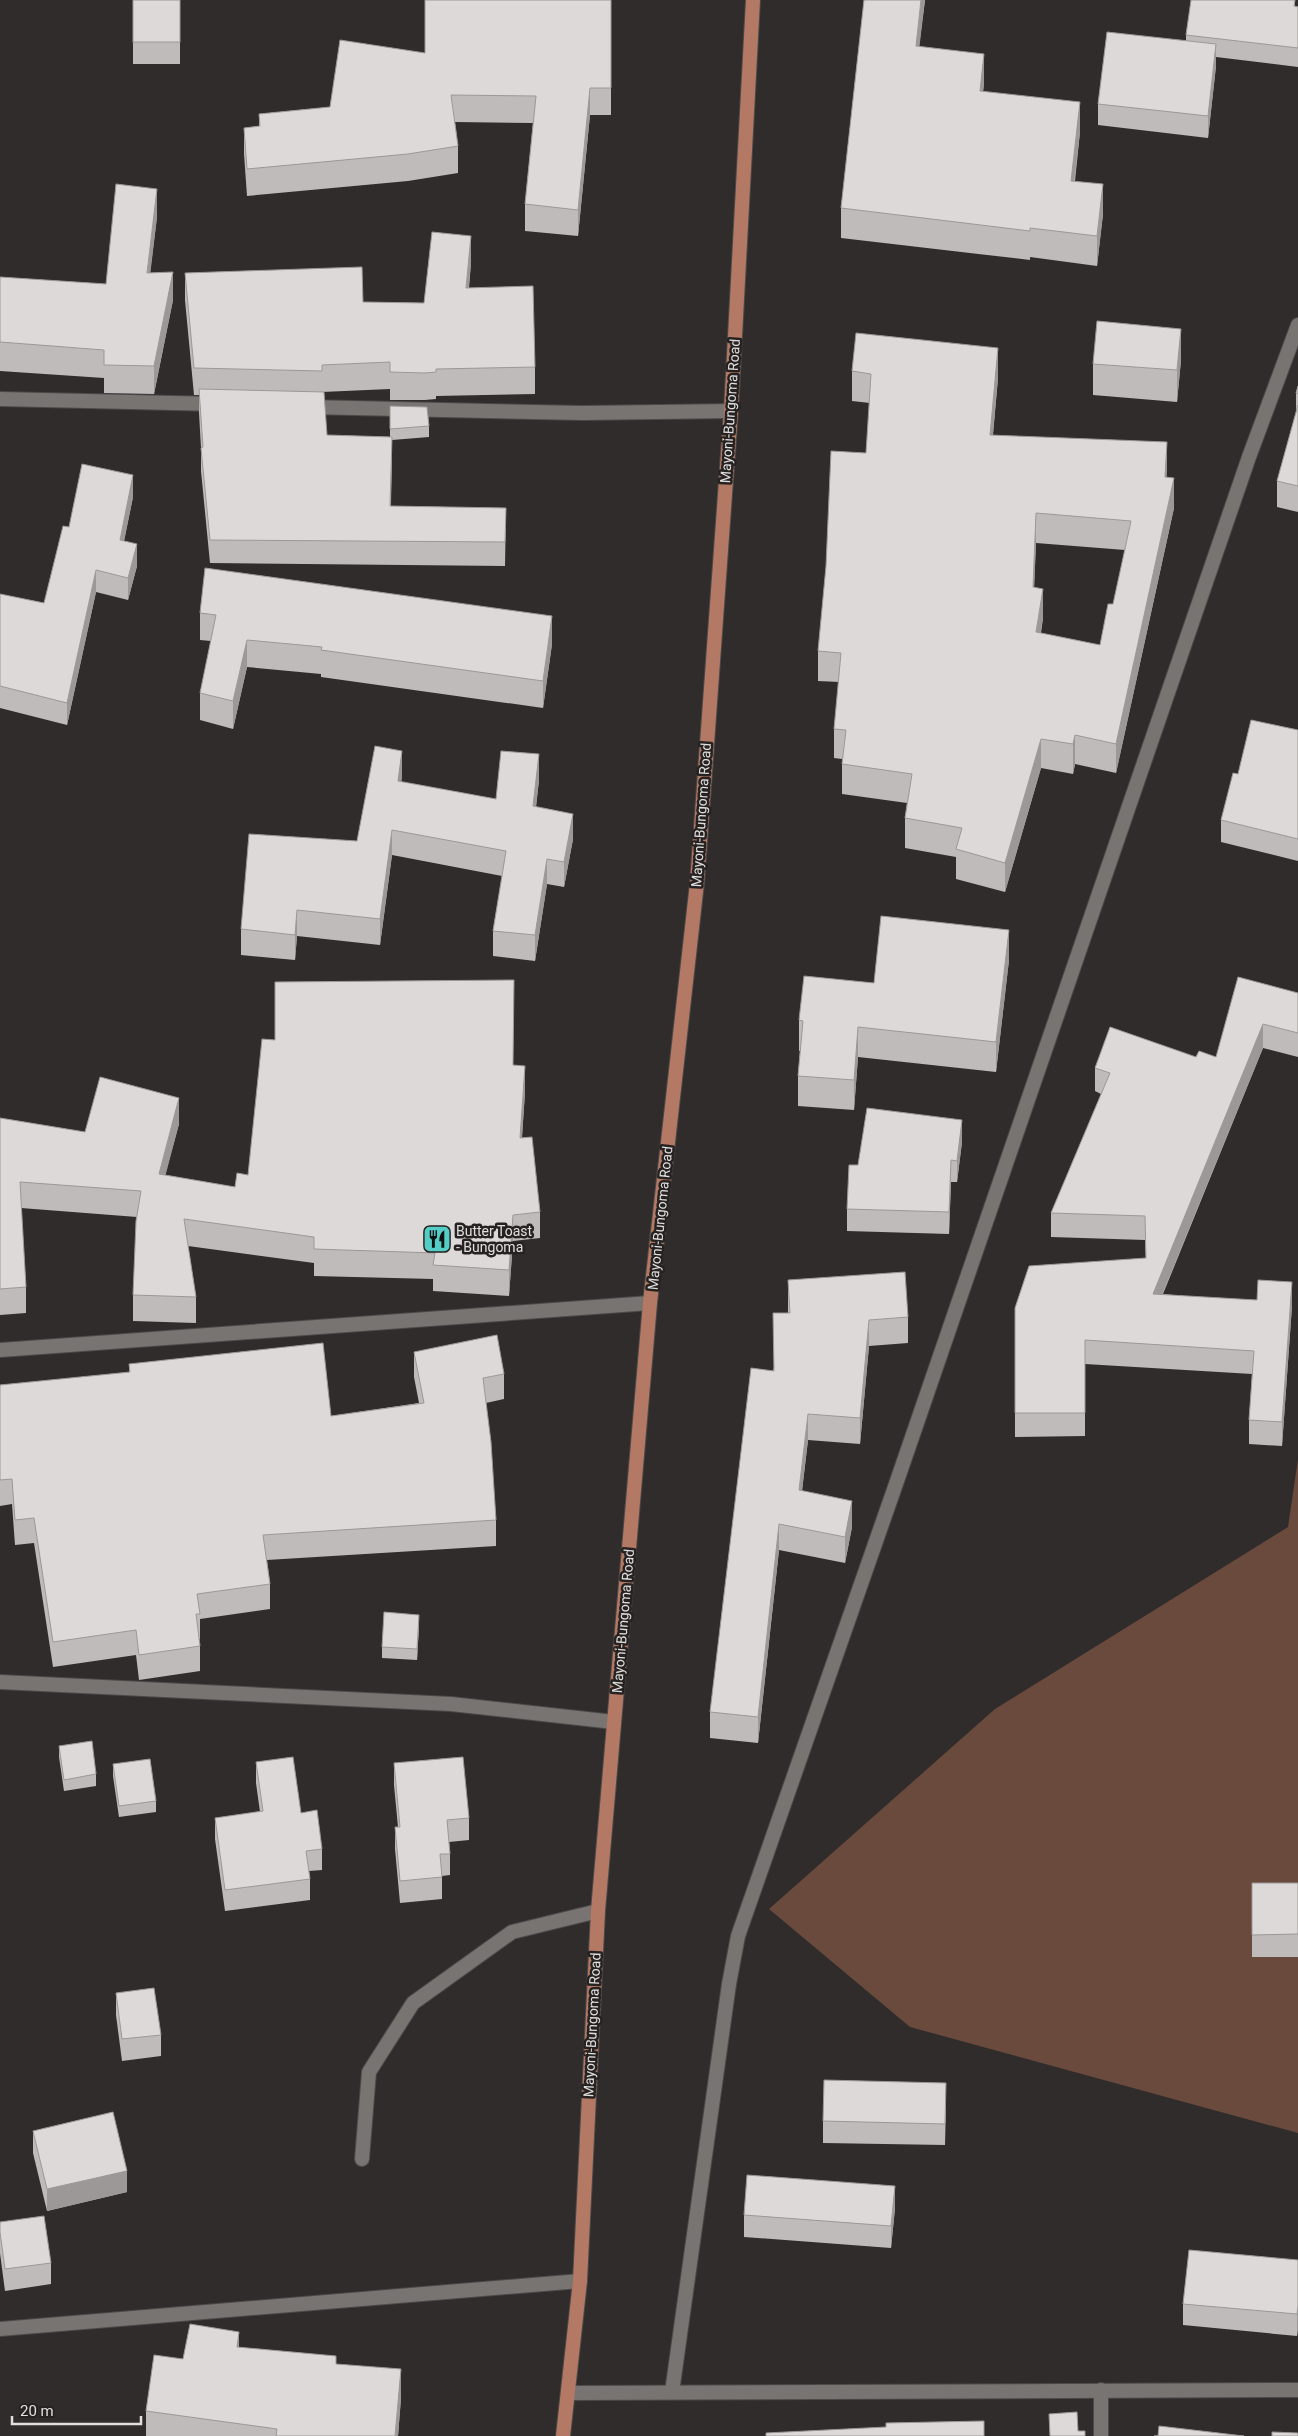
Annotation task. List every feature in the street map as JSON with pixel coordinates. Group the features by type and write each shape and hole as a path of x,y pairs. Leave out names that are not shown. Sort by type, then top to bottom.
{"main road":[{"name":"Mayoni-Bungoma Road","path":"564,2436 580,2281 598,1911 614,1722 650,1303 697,883 731,411 753,0"}],"street":[{"path":"672,2392 729,1984 738,1936 897,1481 1249,457 1298,325"},
{"path":"0,399 227,404"},
{"path":"296,406 582,413 731,411"},
{"path":"0,1350 650,1303"},
{"path":"0,1682 451,1704 614,1722"},
{"path":"362,2160 369,2072 413,2004 512,1932 598,1911"},
{"path":"0,2329 580,2281"},
{"path":"1101,2390 1101,2436"},
{"path":"569,2392 1298,2390"}],"shaded area":[{"path":"1298,1459 1298,2133 910,2027 769,1909 995,1709 1288,1527"}],"building":[{"path":"133,0 180,0 180,42 133,42"},
{"path":"425,0 611,0 611,88 590,88 578,210 525,204 536,96 451,95 458,146 408,154 247,169 244,128 260,126 259,114 330,107 340,40 425,53"},
{"path":"864,0 921,0 916,46 984,54 980,91 1080,102 1071,181 1103,184 1097,236 1030,228 1030,231 841,208"},
{"path":"1191,0 1295,0 1294,6 1298,7 1298,48 1186,35"},
{"path":"1107,32 1216,44 1208,116 1098,104"},
{"path":"116,184 157,189 147,273 173,272 154,366 104,365 104,350 0,342 0,277 106,284"},
{"path":"432,232 471,236 466,288 533,286 535,367 436,369 436,372 425,373 390,372 390,362 322,365 322,371 194,368 185,273 362,267 363,302 424,303"},
{"path":"1097,321 1181,329 1177,370 1093,364"},
{"path":"856,333 998,348 990,435 1167,442 1165,477 1174,478 1116,744 1075,735 1073,744 1041,739 1005,863 956,849 962,828 905,818 912,774 842,764 846,730 834,729 841,653 818,651 826,566 831,451 866,453 871,374 852,371","holes":["1036,513 1131,521 1113,604 1108,604 1100,645 1036,632 1043,589 1033,587"]},
{"path":"199,389 324,392 327,435 392,437 390,506 506,508 505,542 210,540 201,448 203,447"},
{"path":"1298,405 1298,486 1277,481"},
{"path":"390,406 427,407 429,426 390,429"},
{"path":"82,464 133,475 120,540 137,544 128,578 96,570 67,703 0,686 0,594 44,603 63,526 69,527"},
{"path":"205,568 552,616 543,681 321,650 322,647 247,640 233,701 200,693 216,615 200,613"},
{"path":"1251,720 1298,730 1298,839 1221,820 1233,773 1238,774"},
{"path":"375,746 402,751 398,781 496,799 501,751 539,754 533,806 573,814 564,862 547,859 535,935 493,931 506,851 392,830 380,919 297,910 295,935 241,929 249,834 357,841"},
{"path":"881,916 1009,930 996,1042 858,1027 854,1080 798,1076 803,1021 799,1020 804,976 874,983"},
{"path":"1238,977 1298,993 1298,1033 1263,1024 1153,1294 1257,1300 1258,1280 1292,1282 1282,1422 1249,1420 1254,1351 1085,1340 1085,1413 1015,1413 1015,1308 1029,1266 1146,1258 1145,1216 1051,1213 1110,1073 1095,1068 1110,1027 1196,1057 1199,1051 1216,1057"},
{"path":"514,980 513,1065 525,1066 520,1138 532,1137 540,1212 513,1215 509,1270 433,1265 435,1253 314,1249 314,1237 184,1219 196,1297 133,1295 136,1221 141,1191 20,1182 26,1287 0,1289 0,1118 85,1132 100,1077 179,1098 159,1174 235,1187 237,1173 248,1175 262,1039 275,1040 275,982"},
{"path":"867,1108 962,1120 957,1161 951,1160 949,1212 847,1209 849,1165 858,1165"},
{"path":"905,1272 908,1317 869,1320 860,1418 808,1414 799,1490 852,1501 845,1537 779,1524 758,1717 710,1712 751,1368 774,1371 773,1313 790,1313 788,1280"},
{"path":"497,1335 504,1374 483,1378 491,1442 496,1520 263,1535 270,1584 197,1594 200,1614 196,1614 200,1646 139,1655 136,1630 53,1642 34,1518 15,1520 12,1479 0,1480 0,1385 130,1372 129,1364 323,1343 331,1416 424,1403 414,1352"},
{"path":"384,1612 419,1615 417,1649 382,1647"},
{"path":"92,1741 96,1774 64,1780 59,1746"},
{"path":"293,1757 301,1813 317,1810 322,1849 306,1851 310,1879 225,1890 215,1818 263,1811 256,1762"},
{"path":"463,1757 469,1818 447,1820 450,1854 440,1854 442,1877 400,1881 395,1827 400,1827 394,1763"},
{"path":"150,1759 156,1801 119,1806 113,1764"},
{"path":"1252,1883 1298,1883 1298,1934 1252,1935"},
{"path":"154,1988 161,2035 122,2039 116,1993"},
{"path":"824,2080 946,2083 945,2124 823,2121"},
{"path":"113,2112 127,2171 47,2189 33,2131"},
{"path":"747,2175 895,2186 891,2226 744,2215"},
{"path":"44,2216 51,2263 5,2269 0,2222"},
{"path":"1189,2250 1298,2260 1297,2314 1183,2304"},
{"path":"190,2324 239,2332 237,2347 336,2356 336,2364 401,2369 395,2436 276,2436 277,2429 146,2411 154,2355 183,2359"},
{"path":"1077,2412 1078,2431 1085,2431 1085,2436 1050,2436 1049,2414"},
{"path":"984,2421 984,2436 766,2436 766,2433 886,2427 886,2423"},
{"path":"1159,2426 1244,2436 1158,2436"},
{"path":"1272,2432 1298,2433 1298,2436 1272,2436"}],"place":[{"name":"Butter Toast - Bungoma","path":"437,1239"}]}
